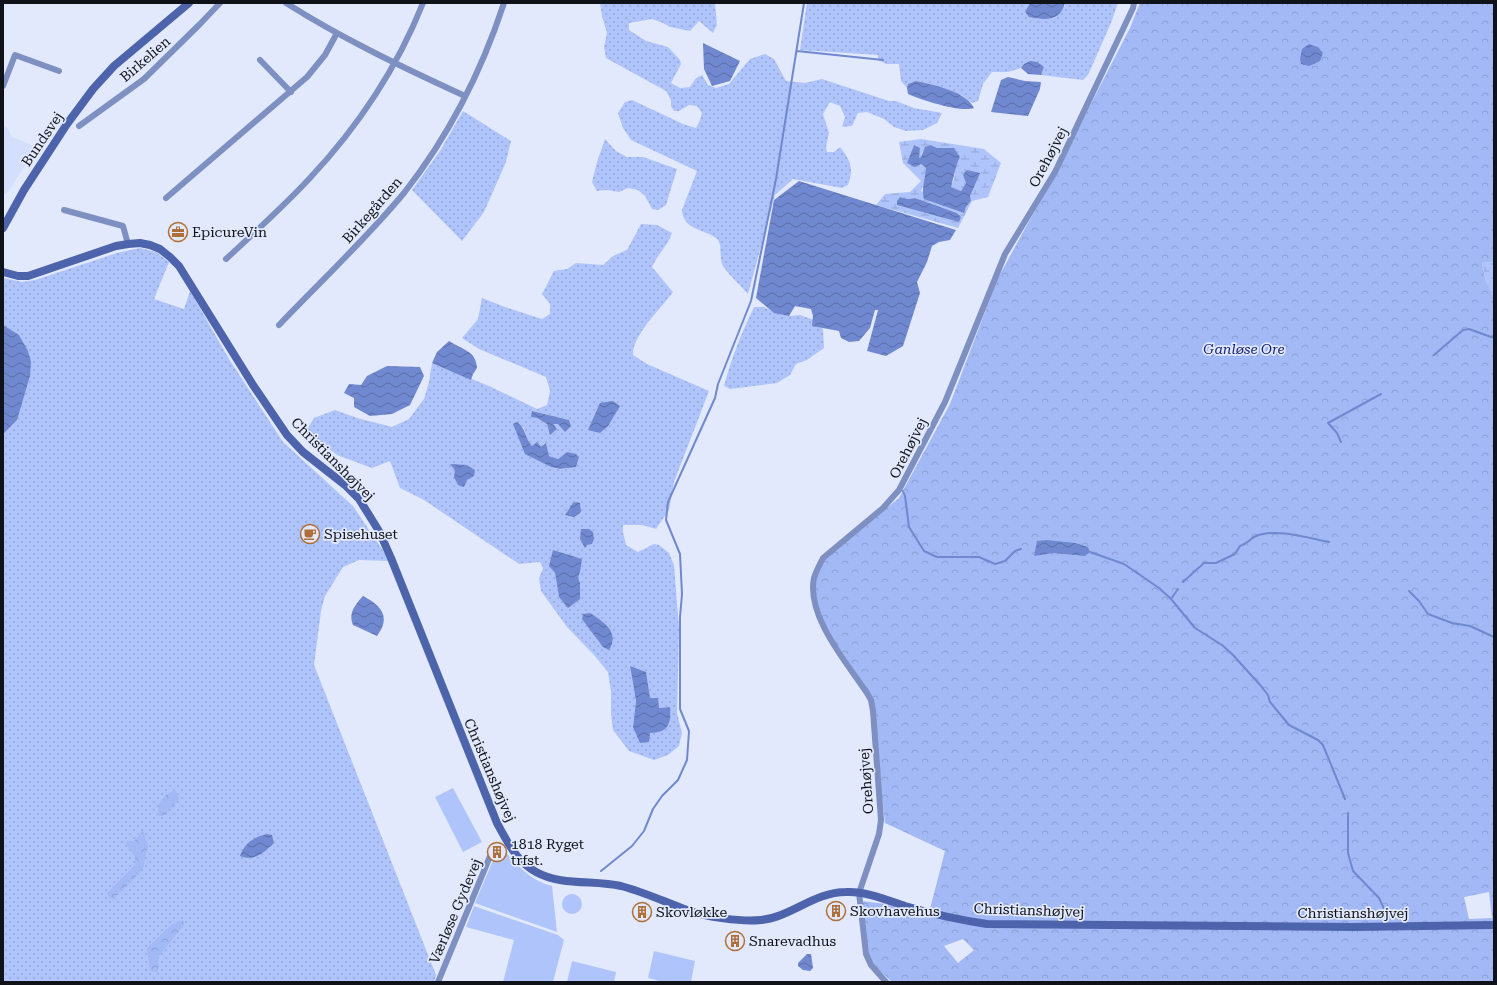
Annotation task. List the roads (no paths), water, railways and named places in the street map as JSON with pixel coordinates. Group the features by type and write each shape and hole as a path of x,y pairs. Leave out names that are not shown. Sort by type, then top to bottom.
{"street":[{"name":"Bundsvej","path":"3,228 24,190 67,124 103,77 189,3"},
{"name":"Birkelien","path":"79,126 144,79 220,3"},
{"path":"286,3 295,5 337,33 395,63 465,96"},
{"path":"226,260 309,179 342,141 372,101 395,63 414,27 423,3"},
{"name":"Birkegården","path":"279,325 365,237 403,194 434,150 465,96 482,61 504,3"},
{"name":"Orehøjvej","path":"859,893 879,834 881,820 873,711 871,700 867,693 824,630 814,601 814,577 823,558 883,508 900,490 945,402 1005,254 1055,172 1098,84 1134,3"},
{"path":"166,198 307,77 324,55 337,33"},
{"path":"3,86 15,56 60,71"},
{"path":"260,60 291,92"},
{"name":"Bundsvej","path":"3,217 24,190"},
{"path":"64,210 123,226 128,244"},
{"name":"Christianshøjvej","path":"3,272 18,276 28,276 116,246 140,243 160,249 179,266 250,380 287,435 303,452 345,485 359,499 369,514 379,531 391,558 497,823 513,851 523,863 546,877 559,880 622,886 688,911 739,920 761,920 770,918 815,898 831,893 847,892 859,893 953,919 987,924 1353,927 1494,925"},
{"name":"Værløse Gydevej","path":"438,982 493,849"},
{"path":"859,893 866,954 871,965 886,982"}],"water":[{"path":"1030,3 1065,3 1060,14 1056,17 1041,19 1029,17 1025,12"},
{"path":"703,43 740,61 730,81 712,86 704,69"},
{"path":"1309,44 1318,47 1323,53 1320,61 1309,66 1301,64 1300,59 1302,49"},
{"path":"1030,61 1037,62 1044,67 1041,75 1028,74 1021,68 1024,64"},
{"path":"1008,77 1025,81 1041,82 1040,89 1028,116 991,112 1001,80"},
{"path":"916,81 957,93 970,102 974,108 960,109 931,102 908,94 908,84"},
{"path":"914,145 920,148 919,158 921,157 925,147 931,145 937,148 954,148 960,157 951,187 961,191 966,183 963,175 967,170 980,173 970,196 971,201 966,207 964,213 924,199 923,188 926,168 921,164 915,167 907,163"},
{"path":"799,181 956,230 950,240 939,242 932,246 927,262 917,282 920,293 903,346 886,356 867,351 878,310 875,310 870,328 859,341 849,342 841,338 839,331 812,326 813,316 811,309 795,306 789,316 774,313 756,298 774,200"},
{"path":"900,197 908,199 915,198 957,213 961,217 959,222 897,205 897,201"},
{"path":"3,325 19,335 28,351 31,362 30,376 17,420 3,434"},
{"path":"449,341 468,351 474,357 477,368 471,380 432,363 437,352"},
{"path":"387,366 420,367 424,376 410,405 392,414 370,416 354,407 354,398 344,393 349,384 361,385 367,376"},
{"path":"613,401 620,406 608,426 600,433 588,430 600,403"},
{"path":"532,411 569,420 571,426 565,432 558,424 553,424 557,429 550,435 547,424 537,418 531,417"},
{"path":"517,422 532,446 537,442 541,447 546,443 549,456 558,459 567,452 576,454 579,457 576,467 560,469 551,467 525,454 513,424"},
{"path":"450,464 467,465 475,470 474,476 467,480 464,487 458,485 454,477 455,470"},
{"path":"573,503 580,503 581,512 574,517 565,515"},
{"path":"581,529 589,529 593,532 594,539 592,544 587,545 585,548 580,539"},
{"path":"1047,540 1075,543 1088,547 1090,552 1085,556 1054,553 1034,556 1037,541"},
{"path":"553,550 582,559 578,578 580,583 580,599 568,608 559,597 555,573 549,566"},
{"path":"363,596 379,608 384,618 377,636 353,625 351,617 353,609"},
{"path":"590,613 605,624 612,633 612,644 609,650 603,647 582,619 583,614"},
{"path":"630,666 646,672 650,698 658,698 659,708 670,707 668,726 656,733 650,733 649,742 640,743 633,727 636,701"},
{"path":"267,834 272,835 274,843 267,850 255,857 245,858 240,856 250,841"},
{"path":"807,954 811,954 813,968 810,971 803,970 798,966 798,963"}],"waterway":[{"path":"601,871 632,846 644,831 653,809 662,796 678,780 687,760 689,731 680,709 680,617 682,594 680,554 666,520 668,502 715,398 718,384 751,301 776,179 804,3"},
{"path":"797,51 883,60"},
{"path":"1434,355 1463,330 1469,329 1491,337 1494,336"},
{"path":"1341,442 1337,433 1328,423 1381,394"},
{"path":"903,491 909,527 924,551 937,557 979,557 995,564 1005,561 1015,551 1021,549"},
{"path":"1183,582 1204,563 1216,563 1235,554 1240,546 1256,536 1282,533 1329,542"},
{"path":"1090,552 1124,564 1159,588 1171,599 1195,628 1222,645 1233,655 1261,686 1268,695 1270,702 1289,725 1318,740 1323,745 1345,799"},
{"path":"1171,599 1178,589"},
{"path":"1409,591 1419,601 1428,614 1452,623 1470,626 1494,637"},
{"path":"1348,813 1348,853 1353,871 1379,898 1386,913"}],"place":[{"name":"EpicureVin","path":"178,232"},
{"name":"Spisehuset","path":"310,534"},
{"name":"1818 Ryget trfst.","path":"497,852"},
{"name":"Skovhavehus","path":"836,911"},
{"name":"Skovløkke","path":"642,912"},
{"name":"Snarevadhus","path":"735,941"}],"park label":[{"name":"Ganløse Ore","path":"1244,349"}]}
